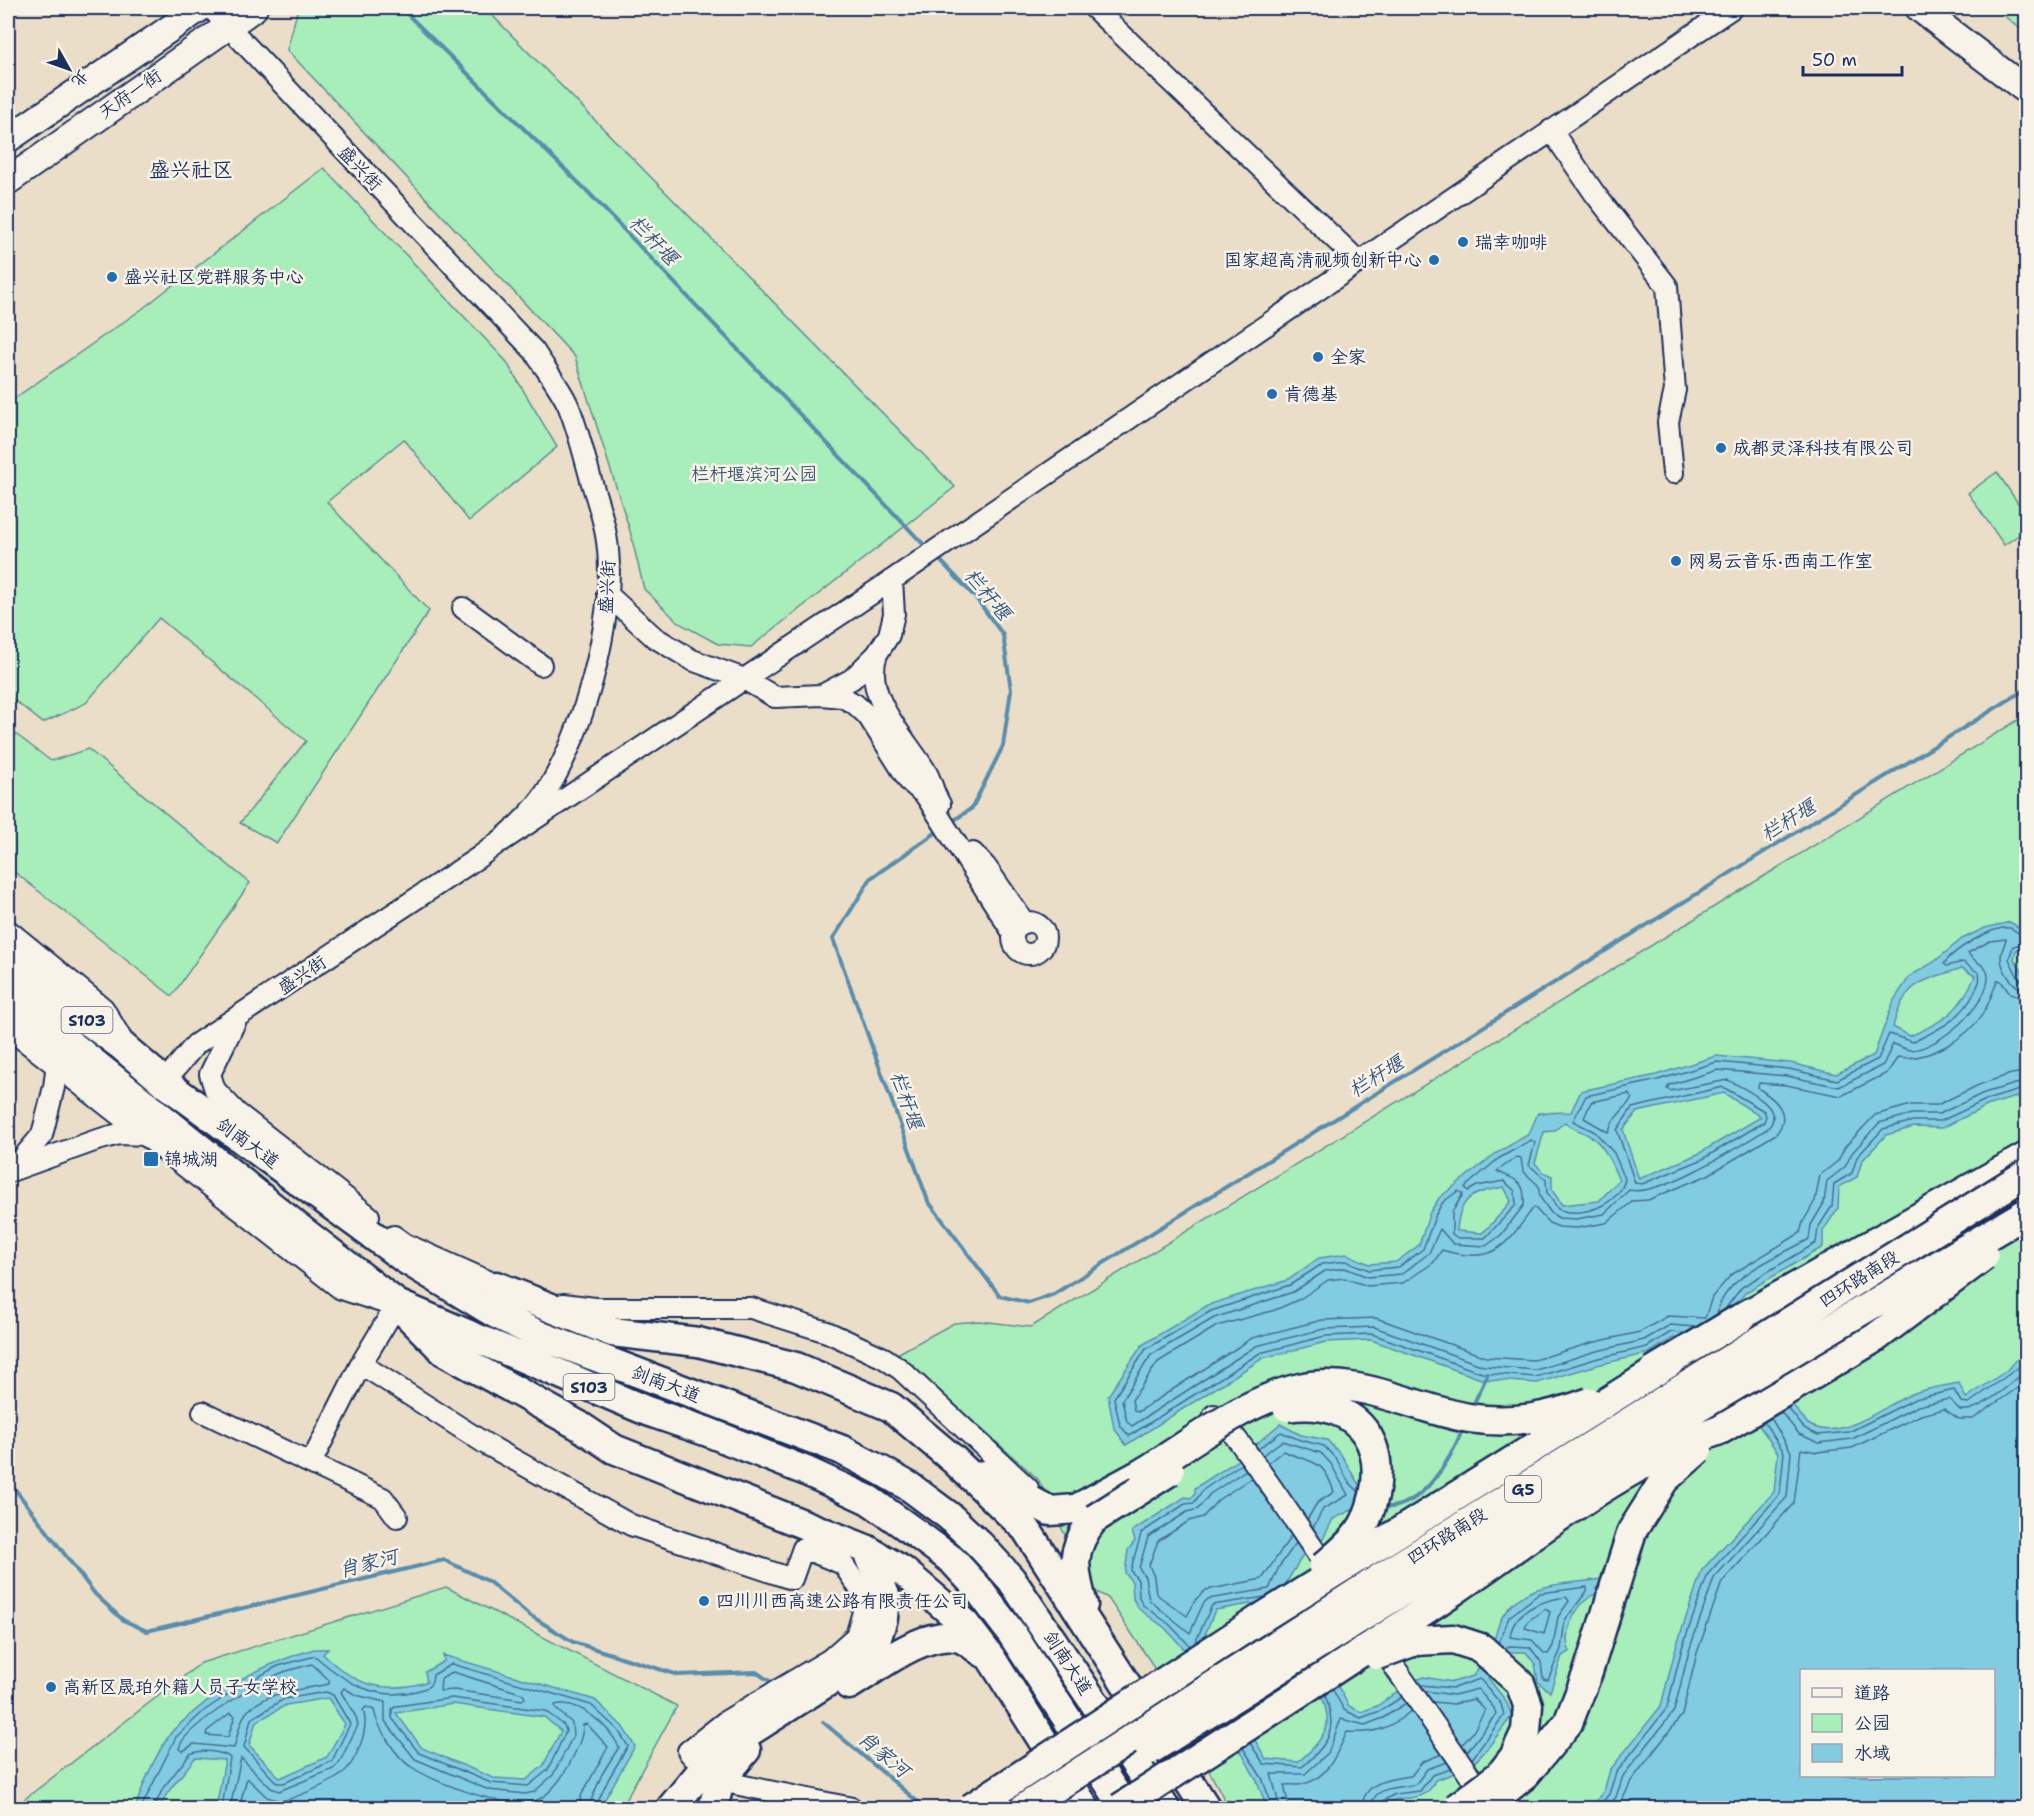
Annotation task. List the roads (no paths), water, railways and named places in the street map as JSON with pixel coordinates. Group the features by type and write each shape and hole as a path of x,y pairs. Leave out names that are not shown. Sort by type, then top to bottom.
{"highway":[{"name":"剑南大道","path":"8,962 122,1046 164,1082 405,1259 495,1314 587,1354 842,1450 910,1487 980,1545 1011,1579 1165,1809"},
{"name":"剑南大道","path":"8,994 291,1222 397,1304 647,1411 708,1432 806,1471 869,1500 918,1534 952,1560 988,1602 1012,1634 1125,1809"},
{"path":"971,1809 1263,1617 1741,1318 2026,1157"},
{"name":"四环路南段","path":"1024,1809 1400,1565 2026,1174"},
{"name":"四环路南段","path":"1057,1809 1637,1444 2026,1213"},
{"path":"1483,1809 1525,1775 1568,1723 1588,1672 1632,1531 1664,1480 1720,1430 1875,1338 2026,1224"},
{"path":"496,1286 612,1332 698,1342 796,1366 891,1407 954,1460 1026,1529 1206,1809"},
{"path":"397,1304 444,1351 578,1425 614,1449 867,1549 903,1571 965,1624 991,1658 1085,1809"},
{"path":"954,1460 1050,1511 1076,1509 1144,1472 1257,1403 1301,1388 1338,1386 1371,1391 1468,1418 1519,1421 1569,1410 1606,1396 1669,1363"},
{"path":"1089,1627 1074,1572 1080,1537 1094,1519 1254,1419 1284,1407 1321,1405 1349,1415 1368,1435 1378,1466 1366,1522 1336,1556 1263,1617"},
{"path":"1120,1809 1338,1669 1615,1480 1694,1439 1720,1430"},
{"path":"671,1809 711,1760 741,1737 860,1661 876,1641 883,1617 885,1595 867,1549"},
{"path":"713,1809 720,1781 732,1763 752,1744 918,1643 932,1639 959,1638 991,1658"},
{"path":"1338,1669 1415,1641 1453,1639 1481,1648 1520,1683 1528,1705 1526,1731 1514,1757 1500,1775 1455,1808"}],"main road":[{"name":"天府一街","path":"8,139 200,8"},
{"name":"天府一街","path":"8,181 219,17 254,8"},
{"path":"1919,8 2026,90"},
{"path":"1947,8 2026,69"},
{"path":"8,934 101,1010 122,1046"},
{"path":"8,1024 342,1286 397,1304"}],"street":[{"path":"1094,8 1358,261"},
{"path":"502,841 1732,8"},
{"name":"盛兴街","path":"164,1082 196,1044 502,841 542,797 573,735 588,693 604,630 609,571 606,530 568,404 534,351 219,17"},
{"path":"1551,130 1595,194 1667,286 1675,390 1668,422 1673,473"},
{"path":"822,695 852,679 877,654 889,635 899,574"},
{"path":"607,594 654,637 673,649 692,660 744,679 775,697 822,695 842,697 855,704 868,716 909,781 934,803 1019,928"},
{"path":"463,608 541,665"},
{"path":"877,654 873,674 878,699 927,773 934,803"},
{"path":"237,1018 210,1074 215,1090 237,1113 405,1244 496,1286 545,1302 595,1308 751,1308 827,1332 884,1358 900,1369 1020,1483 1038,1496 1056,1499 1074,1497 1090,1491 1199,1420 1213,1414 1220,1417 1241,1444 1492,1809"},
{"path":"11,1170 42,1135 54,1087 57,1063"},
{"path":"11,1170 119,1134 148,1135"},
{"path":"311,1463 361,1364 397,1304"},
{"path":"361,1364 486,1444 631,1525 792,1579 803,1548 843,1564 861,1591 863,1612 856,1636 830,1659 726,1721 688,1751 693,1757"},
{"path":"203,1412 383,1498 397,1517"},
{"path":"725,1782 852,1809"}],"water":[{"path":"2010,922 2026,932 2026,949 2016,950 2014,959 2022,971 2026,986 2026,1094 1989,1105 1942,1128 1914,1127 1886,1135 1862,1161 1857,1177 1839,1187 1838,1208 1823,1231 1823,1247 1746,1292 1732,1308 1729,1326 1808,1424 1821,1429 1834,1429 1861,1421 1912,1394 1936,1387 1959,1383 1966,1398 2006,1371 2022,1354 2026,1358 2026,1808 1590,1808 1604,1791 1610,1770 1661,1706 1676,1647 1702,1570 1774,1492 1778,1453 1701,1341 1673,1338 1649,1353 1597,1365 1537,1383 1481,1379 1371,1340 1326,1342 1263,1358 1126,1445 1114,1428 1108,1396 1142,1345 1208,1305 1288,1280 1319,1258 1347,1254 1369,1264 1396,1262 1419,1245 1430,1212 1439,1198 1495,1154 1529,1134 1538,1113 1571,1112 1581,1091 1656,1075 1716,1056 1790,1063 1836,1074 1874,1055 1894,1000 1910,976 1934,962 1962,939 1985,928","holes":["1962,968 1975,976 1963,999 1950,1014 1910,1036 1893,1027 1903,1000 1916,985","1724,1093 1761,1117 1698,1154 1639,1179 1623,1130 1637,1112","1565,1122 1596,1140 1611,1162 1619,1180 1599,1201 1562,1205 1552,1190 1552,1176 1543,1172 1535,1163 1544,1132 1554,1131","1504,1187 1511,1201 1482,1233 1457,1231 1461,1210 1470,1198 1484,1191"]},
{"path":"1280,1424 1301,1435 1327,1440 1342,1456 1359,1485 1373,1493 1356,1508 1333,1519 1322,1541 1303,1555 1283,1588 1349,1706 1361,1712 1377,1706 1408,1684 1423,1677 1453,1682 1473,1676 1493,1645 1504,1614 1514,1602 1527,1594 1540,1588 1614,1576 1605,1592 1591,1596 1585,1601 1571,1621 1567,1637 1570,1652 1562,1656 1550,1692 1538,1682 1535,1664 1526,1652 1510,1652 1488,1678 1506,1701 1512,1716 1488,1748 1473,1763 1451,1775 1435,1780 1425,1794 1396,1800 1380,1808 1267,1808 1257,1781 1185,1650 1165,1628 1139,1609 1133,1599 1132,1582 1125,1573 1128,1550 1135,1541 1132,1531 1185,1497 1191,1498 1195,1494 1195,1488 1235,1462","holes":["1262,1602 1310,1672 1324,1702 1327,1716 1325,1730 1313,1748 1298,1762 1266,1759 1200,1647 1215,1610"]},
{"path":"314,1649 328,1649 323,1654 347,1674 371,1684 397,1687 427,1682 425,1672 444,1661 443,1655 595,1700 622,1726 635,1746 600,1808 216,1808 225,1760 195,1758 168,1792 159,1808 135,1808 154,1761 177,1726 218,1693 248,1675","holes":["328,1698 345,1724 327,1757 280,1778 249,1745 256,1722 286,1705","453,1704 544,1717 561,1731 543,1766 526,1780 493,1778 422,1748 396,1713"]}],"waterway":[{"name":"栏杆堰","path":"401,8 588,192 927,548"},
{"name":"栏杆堰","path":"937,557 976,598 1003,635 1011,690 1003,746 972,808 950,823"},
{"name":"栏杆堰","path":"941,829 871,878 833,939 928,1201 1000,1296 1029,1303 1054,1294 2026,689"},
{"path":"1472,1407 1487,1376"},
{"path":"1382,1507 1396,1506 1410,1501 1422,1492 1443,1468 1463,1428"},
{"name":"肖家河","path":"8,1480 95,1594 123,1620 147,1631 444,1560 488,1581 528,1614 573,1642 678,1675 756,1672 774,1684"},
{"name":"肖家河","path":"823,1722 925,1808"}],"place":[{"name":"瑞幸咖啡","path":"1463,242"},
{"name":"国家超高清视频创新中心","path":"1434,260"},
{"name":"盛兴社区党群服务中心","path":"112,277"},
{"name":"全家","path":"1318,357"},
{"name":"肯德基","path":"1272,394"},
{"name":"成都灵泽科技有限公司","path":"1721,448"},
{"name":"网易云音乐·西南工作室","path":"1676,561"},
{"name":"锦城湖","path":"151,1159"},
{"name":"四川川西高速公路有限责任公司","path":"704,1601"},
{"name":"高新区晟珀外籍人员子女学校","path":"51,1687"}],"district":[{"name":"盛兴社区","path":"191,170"}],"park label":[{"name":"栏杆堰滨河公园","path":"754,474"}]}
